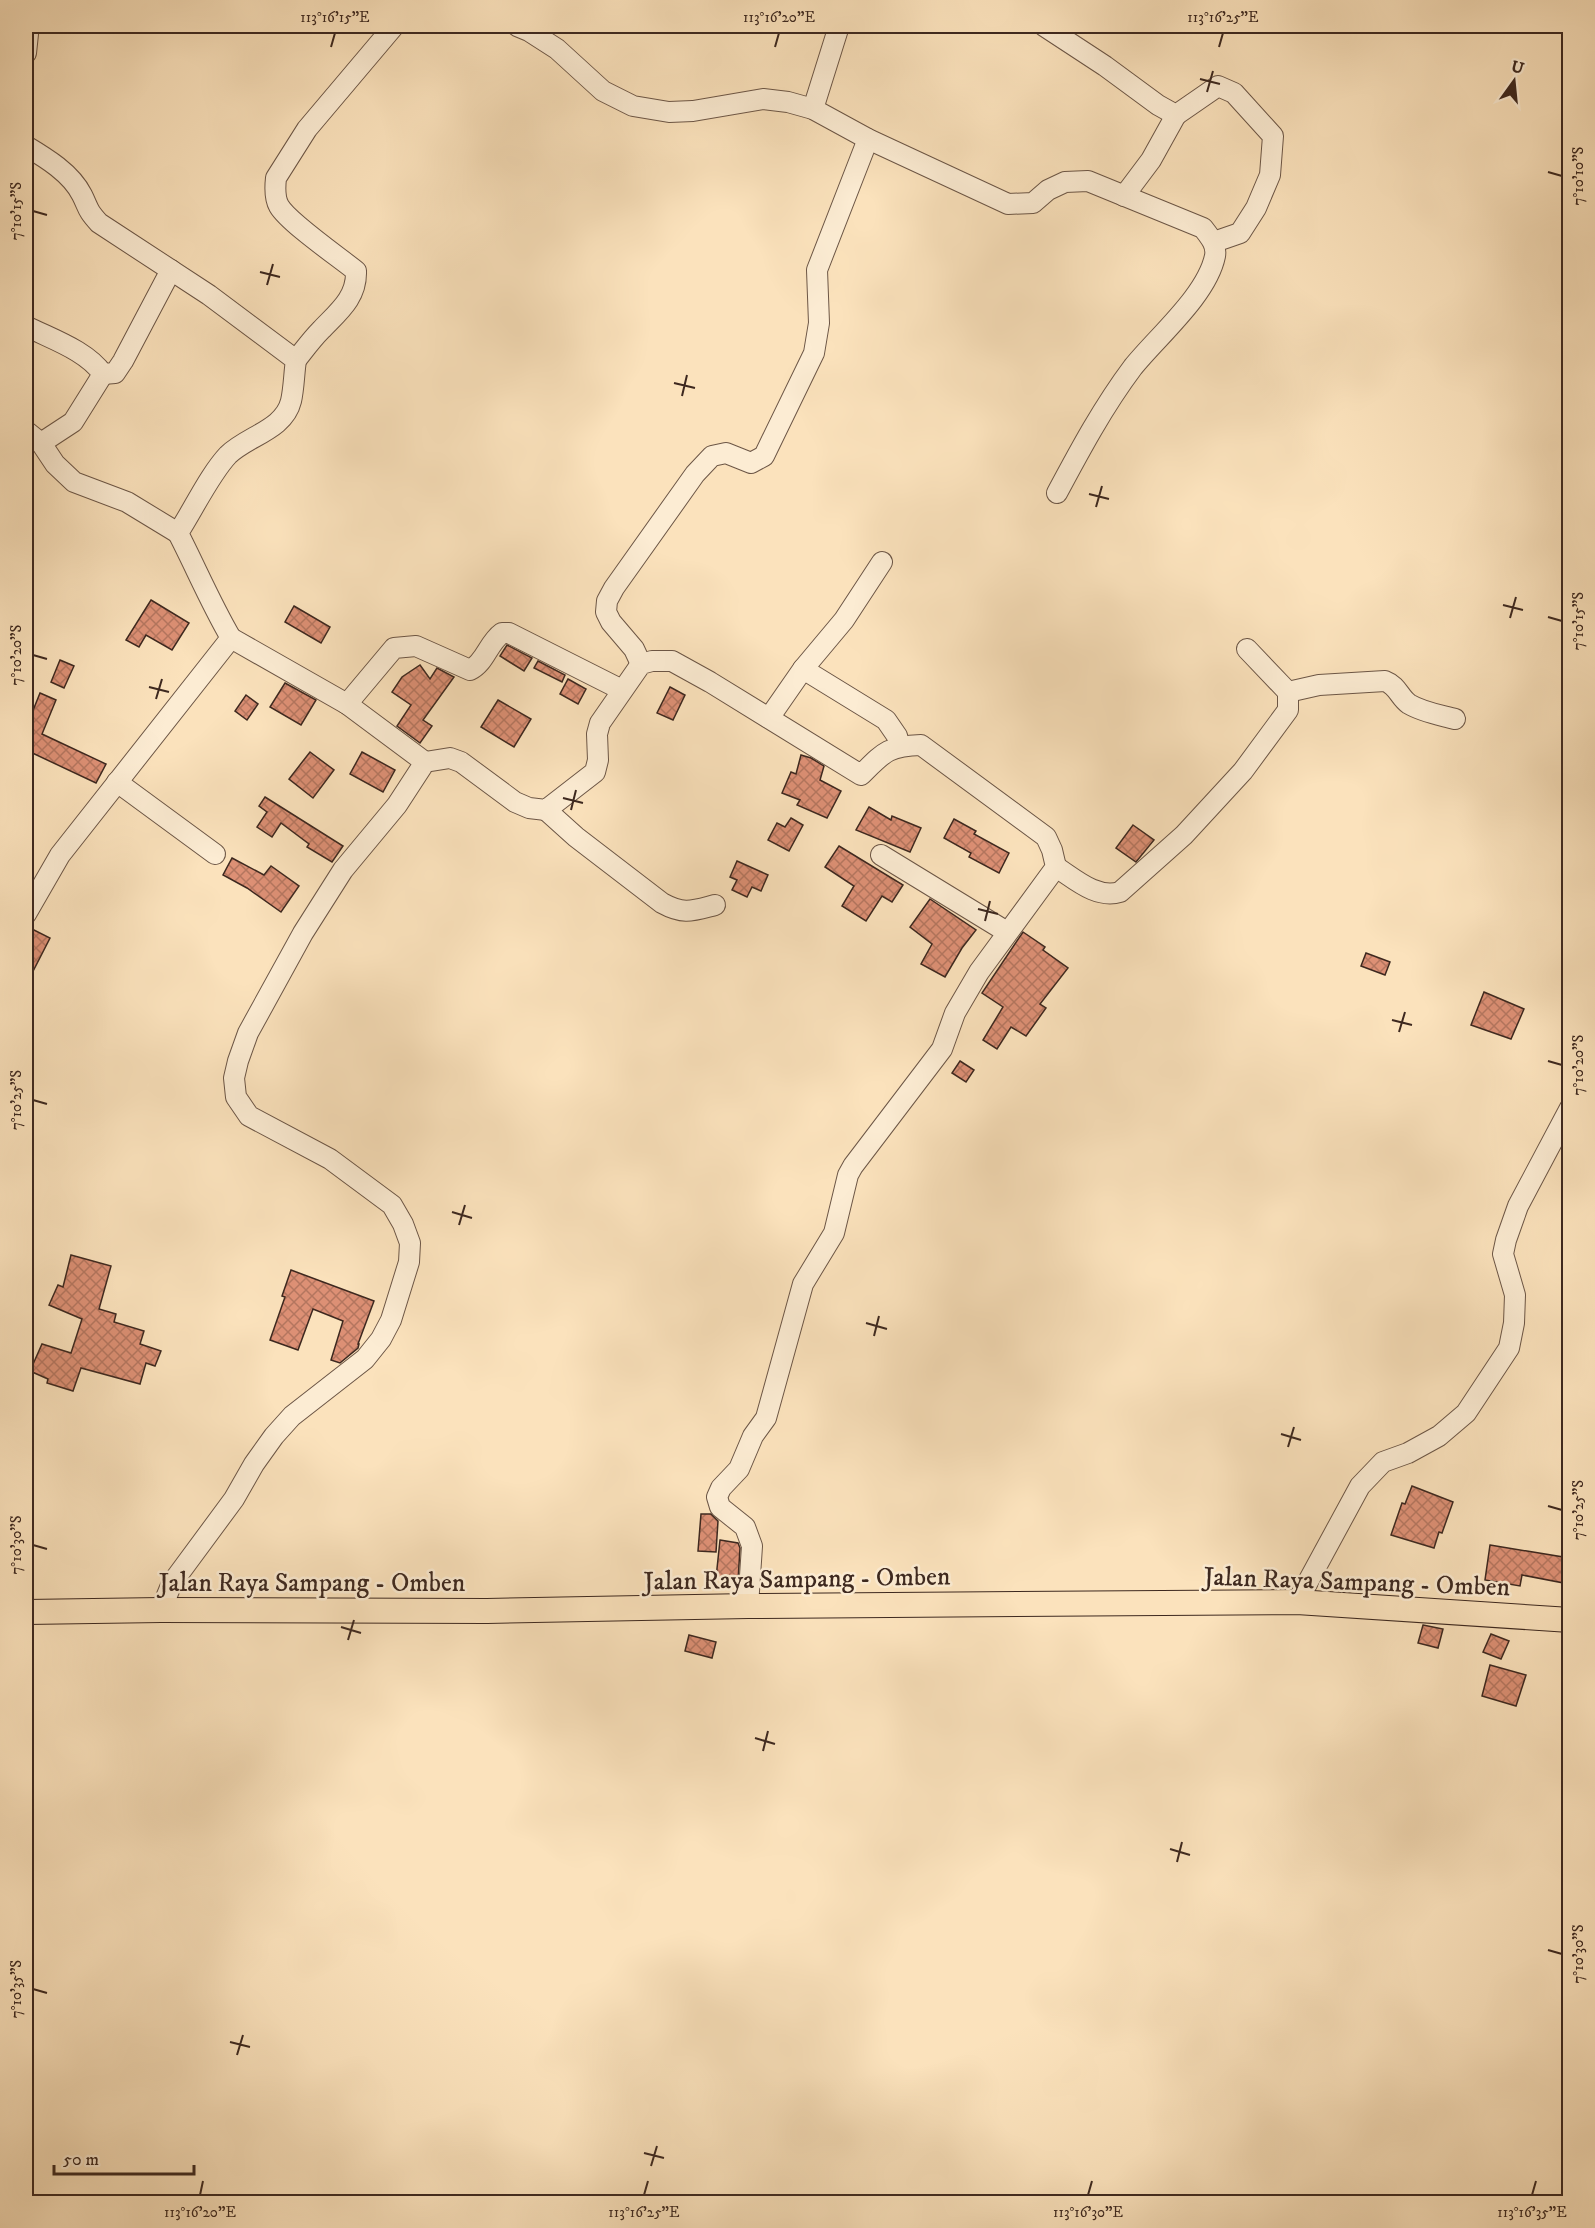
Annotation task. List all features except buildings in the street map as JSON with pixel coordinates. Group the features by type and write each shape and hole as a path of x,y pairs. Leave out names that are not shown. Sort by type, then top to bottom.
{"main road":[{"name":"Jalan Raya Sampang - Omben","path":"26,1612 488,1611 748,1606 1297,1602 1569,1620"}],"street":[{"path":"178,533 215,471 229,454 270,428 286,413 291,403 296,360 347,303 357,282 356,271 290,218 279,206 274,187 276,178 307,129 394,26"},
{"path":"517,26 557,49 603,91 633,106 669,112 693,111 764,99 788,102 813,110 868,139 1008,204 1033,203 1048,190 1065,182 1088,181 1203,228 1214,242 1215,255 1209,274 1192,300 1134,367 1100,414 1057,493"},
{"path":"813,110 839,26"},
{"path":"1049,26 1158,105 1176,115"},
{"path":"26,32 26,53"},
{"path":"1124,196 1151,160 1176,115 1218,86 1234,93 1273,136 1270,175 1256,208 1240,233 1214,242"},
{"path":"641,664 634,649 610,622 606,612 607,601 695,474 712,456 726,453 751,463 764,456 814,353 819,323 817,270 868,139"},
{"path":"26,146 43,156 70,178 82,195 87,211 99,223 209,295 296,360"},
{"path":"103,374 115,373 123,361 171,270"},
{"path":"26,326 86,357 103,374"},
{"path":"41,443 73,422 103,374"},
{"path":"26,431 41,443 55,464 74,482 127,502 178,533 213,609 231,638 347,704 425,762 450,758 461,762 515,802 529,808 546,810 576,837 662,903 675,910 687,912 715,905"},
{"path":"769,718 803,669 844,620 882,562"},
{"path":"347,704 394,648 416,646 470,670 476,667 489,646 502,633 509,633 622,690"},
{"path":"26,914 60,855 231,638"},
{"path":"546,810 595,772 598,760 597,734 600,723 641,664 652,661 672,661 861,775 882,754 900,746 921,745 1046,837 1056,867 1089,888 1110,895 1120,892 1184,835 1243,771 1288,710 1288,692 1247,649"},
{"path":"803,669 885,720 897,736 900,746"},
{"path":"1288,692 1318,684 1385,681 1392,684 1406,702 1455,719"},
{"path":"161,1610 172,1583 234,1498 274,1436 292,1416 365,1359 381,1339 391,1320 403,1285 409,1262 410,1243 403,1224 392,1205 330,1160 249,1116 236,1097 234,1078 248,1033 303,933 343,870 398,805 425,762"},
{"path":"117,783 215,854"},
{"path":"881,855 1007,932"},
{"path":"748,1606 752,1546 745,1527 720,1506 717,1497 721,1488 739,1469 753,1436 766,1418 803,1284 834,1233 848,1175 866,1147 942,1049 955,1012 1007,932 1056,867"},
{"path":"1297,1602 1360,1486 1383,1462 1408,1453 1440,1436 1466,1413 1509,1348 1514,1323 1515,1295 1503,1254 1506,1240 1518,1206 1569,1108"}]}
